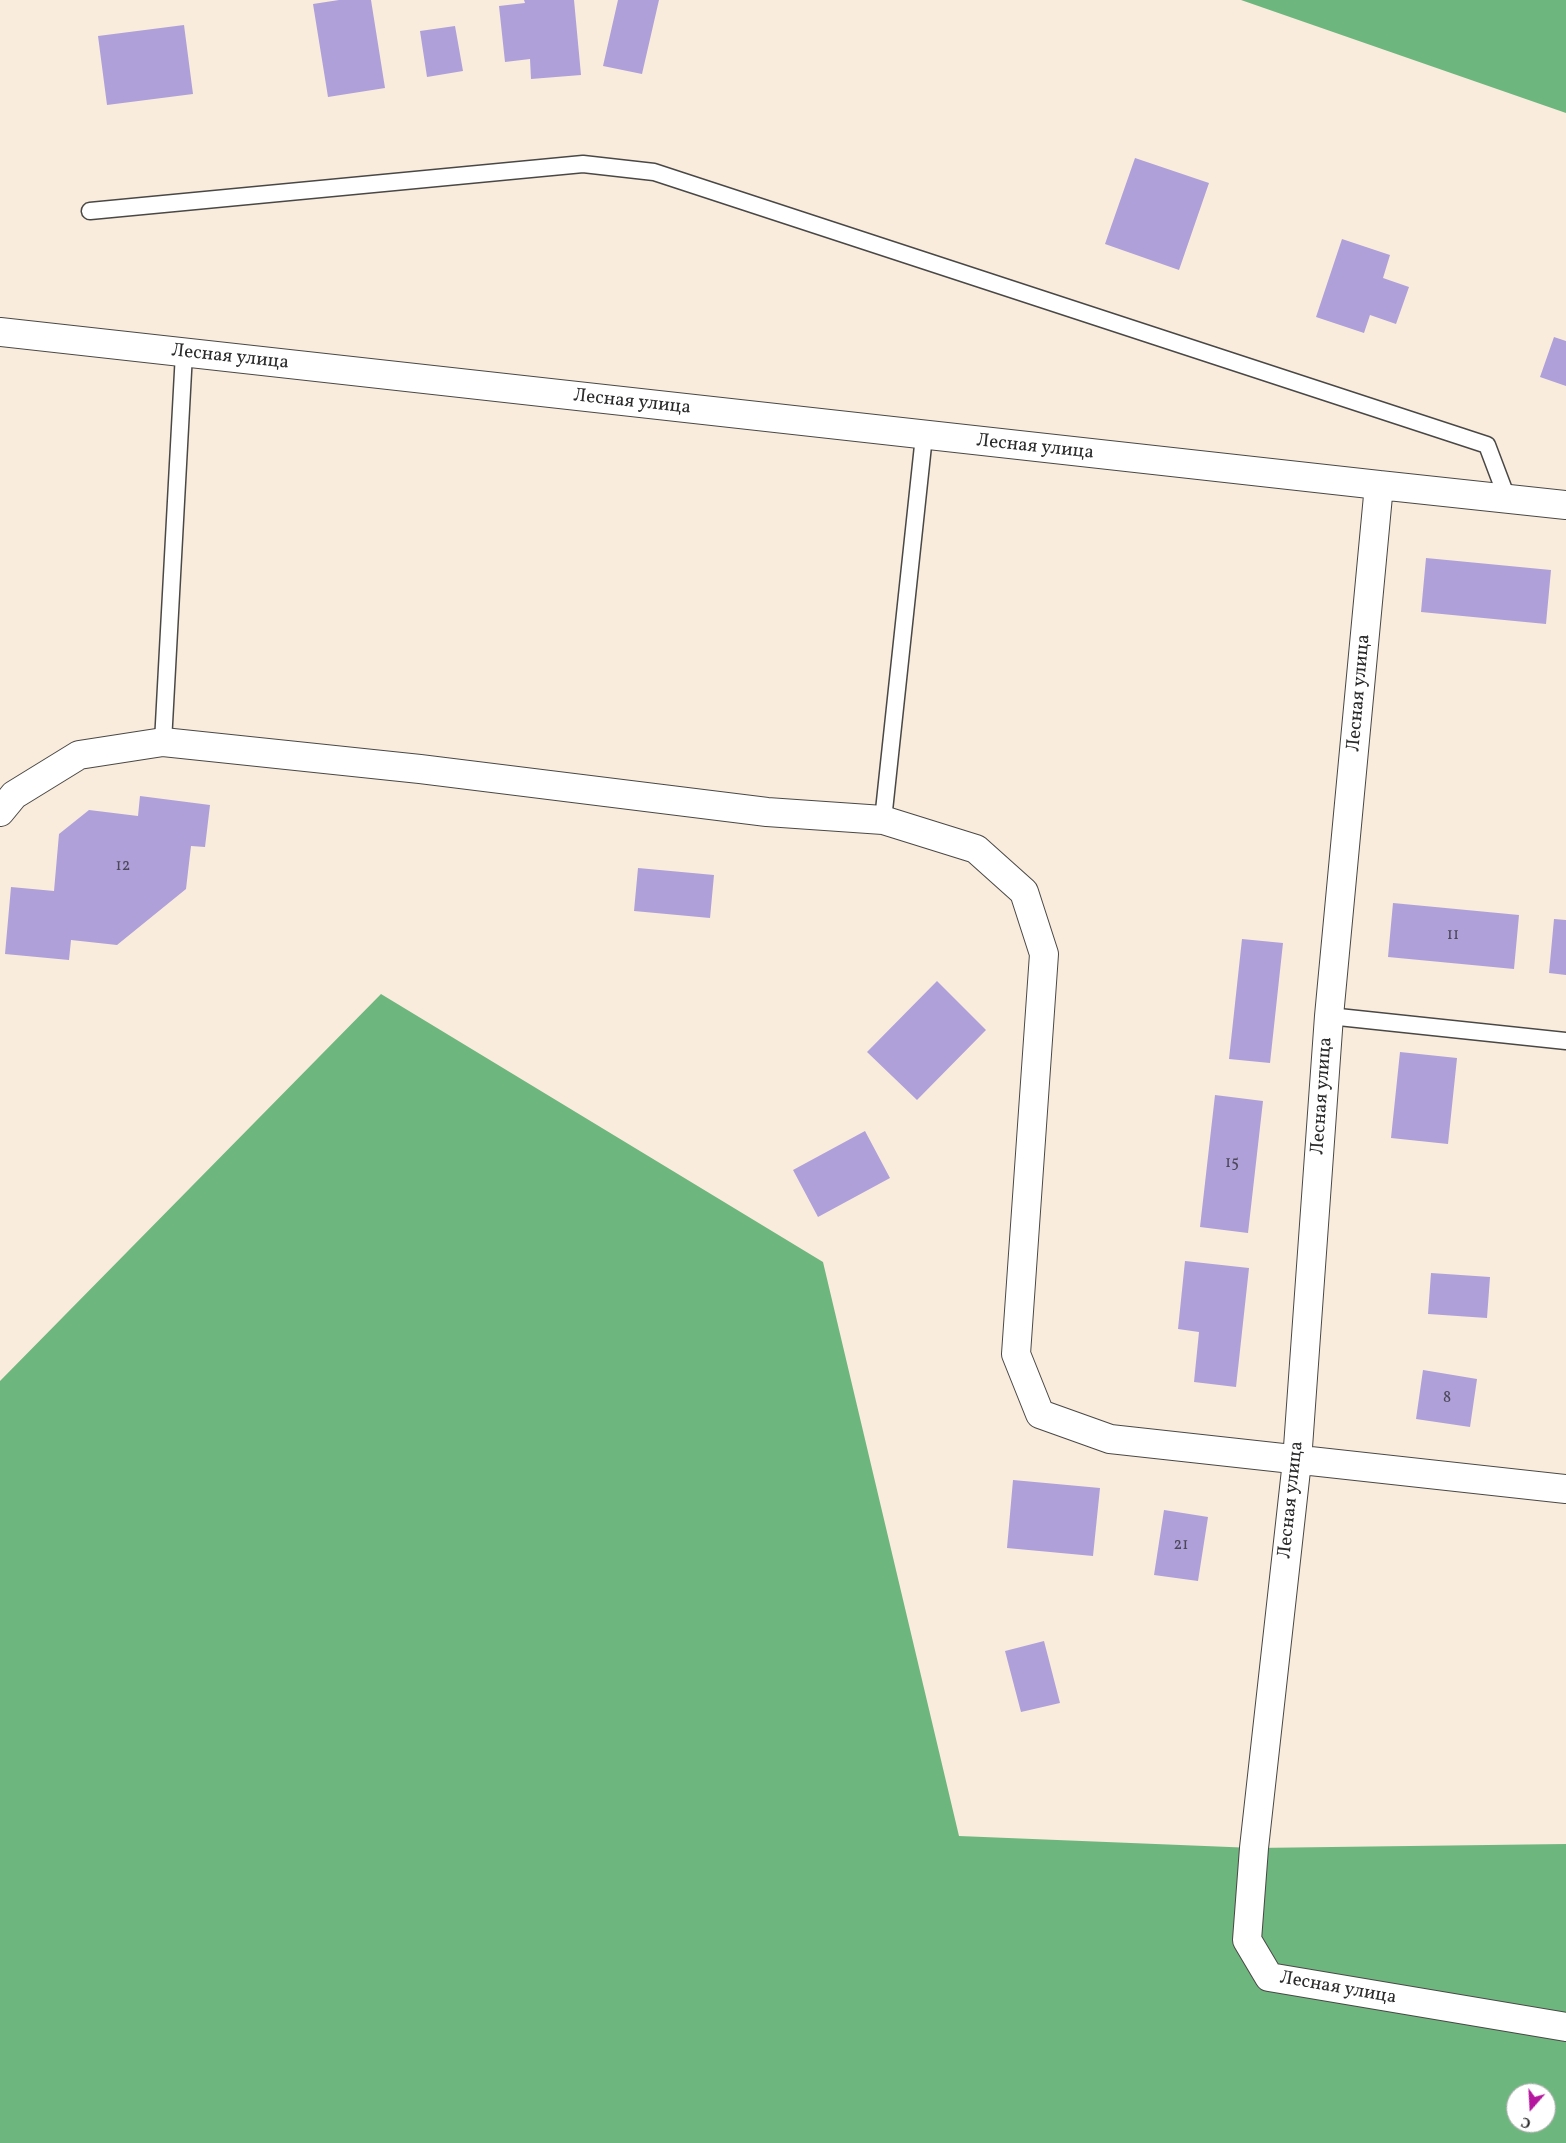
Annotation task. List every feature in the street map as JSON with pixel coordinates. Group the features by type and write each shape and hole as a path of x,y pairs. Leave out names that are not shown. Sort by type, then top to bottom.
{"street":[{"name":"Лесная улица","path":"0,332 1379,485 1329,1016 1297,1461 1254,1848 1247,1940 1269,1977 1566,2027"},
{"path":"1379,485 1566,505"},
{"path":"0,812 14,795 79,755 163,742 420,769 767,812 883,820 976,849 1024,892 1044,954 1016,1354 1040,1414 1110,1439 1566,1489"}],"lane":[{"path":"90,211 583,164 654,172 1488,445 1506,498"},
{"path":"163,742 184,353"},
{"path":"883,820 924,436"},
{"path":"1329,1016 1566,1041"}],"green space":[{"path":"1241,0 1566,0 1566,113"},
{"path":"381,994 823,1262 959,1836 1254,1848 1566,1844 1566,2143 0,2143 0,1381"}],"building":[{"path":"339,0 371,0 385,88 328,97 313,4"},
{"path":"524,0 574,0 581,75 531,79 530,59 505,62 499,6 525,3"},
{"path":"618,0 659,0 642,74 603,66"},
{"path":"184,25 193,94 107,105 98,36"},
{"path":"455,26 463,71 427,77 420,31"},
{"path":"1135,158 1209,183 1179,270 1105,244"},
{"path":"1342,239 1390,255 1383,278 1409,287 1396,324 1370,315 1364,333 1316,317"},
{"path":"1554,337 1566,341 1566,386 1540,377"},
{"path":"1426,558 1551,570 1546,624 1421,612"},
{"path":"140,796 210,805 205,847 191,846 186,889 117,945 71,940 69,960 5,954 11,887 54,891 59,834 89,810 138,816"},
{"path":"638,868 714,875 710,918 634,911"},
{"path":"1393,903 1519,915 1514,969 1388,957"},
{"path":"1554,919 1566,920 1566,975 1549,973"},
{"path":"1242,939 1283,943 1270,1063 1229,1059"},
{"path":"937,981 986,1030 917,1100 867,1052"},
{"path":"1400,1052 1457,1058 1448,1144 1391,1138"},
{"path":"1215,1095 1263,1101 1248,1233 1200,1227"},
{"path":"865,1131 890,1178 818,1217 793,1170"},
{"path":"1185,1261 1249,1268 1236,1387 1194,1382 1199,1332 1178,1329"},
{"path":"1431,1273 1490,1277 1487,1318 1428,1314"},
{"path":"1423,1370 1477,1379 1470,1427 1416,1419"},
{"path":"1013,1480 1100,1488 1093,1556 1007,1548"},
{"path":"1164,1510 1208,1517 1198,1581 1154,1575"},
{"path":"1044,1641 1060,1703 1021,1712 1005,1651"}]}
